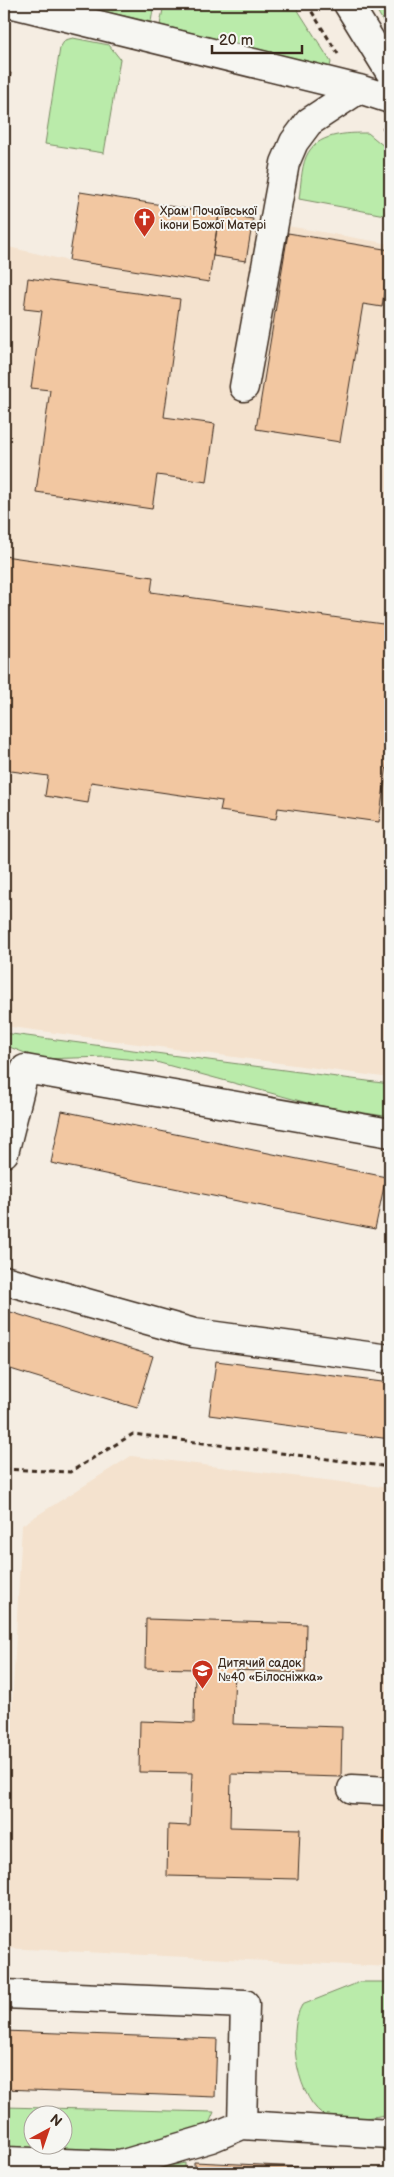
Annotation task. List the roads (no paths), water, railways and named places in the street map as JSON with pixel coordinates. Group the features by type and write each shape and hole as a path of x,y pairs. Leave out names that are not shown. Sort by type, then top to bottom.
{"street":[{"path":"13,4 359,89 390,99"},
{"path":"348,4 390,72"},
{"path":"244,387 278,194 288,156 294,142 308,122 359,89"},
{"path":"4,1153 14,1066 390,1133"},
{"path":"4,1280 194,1333 390,1359"},
{"path":"352,1788 390,1791"},
{"path":"4,1994 245,2004 242,2125"},
{"path":"4,2161 120,2169 211,2138 242,2125 390,2134"}],"place":[{"name":"Храм Почаївської ікони Божої Матері","path":"144,237"},
{"name":"Дитячий садок №40 «Білосніжка»","path":"202,1689"}]}
